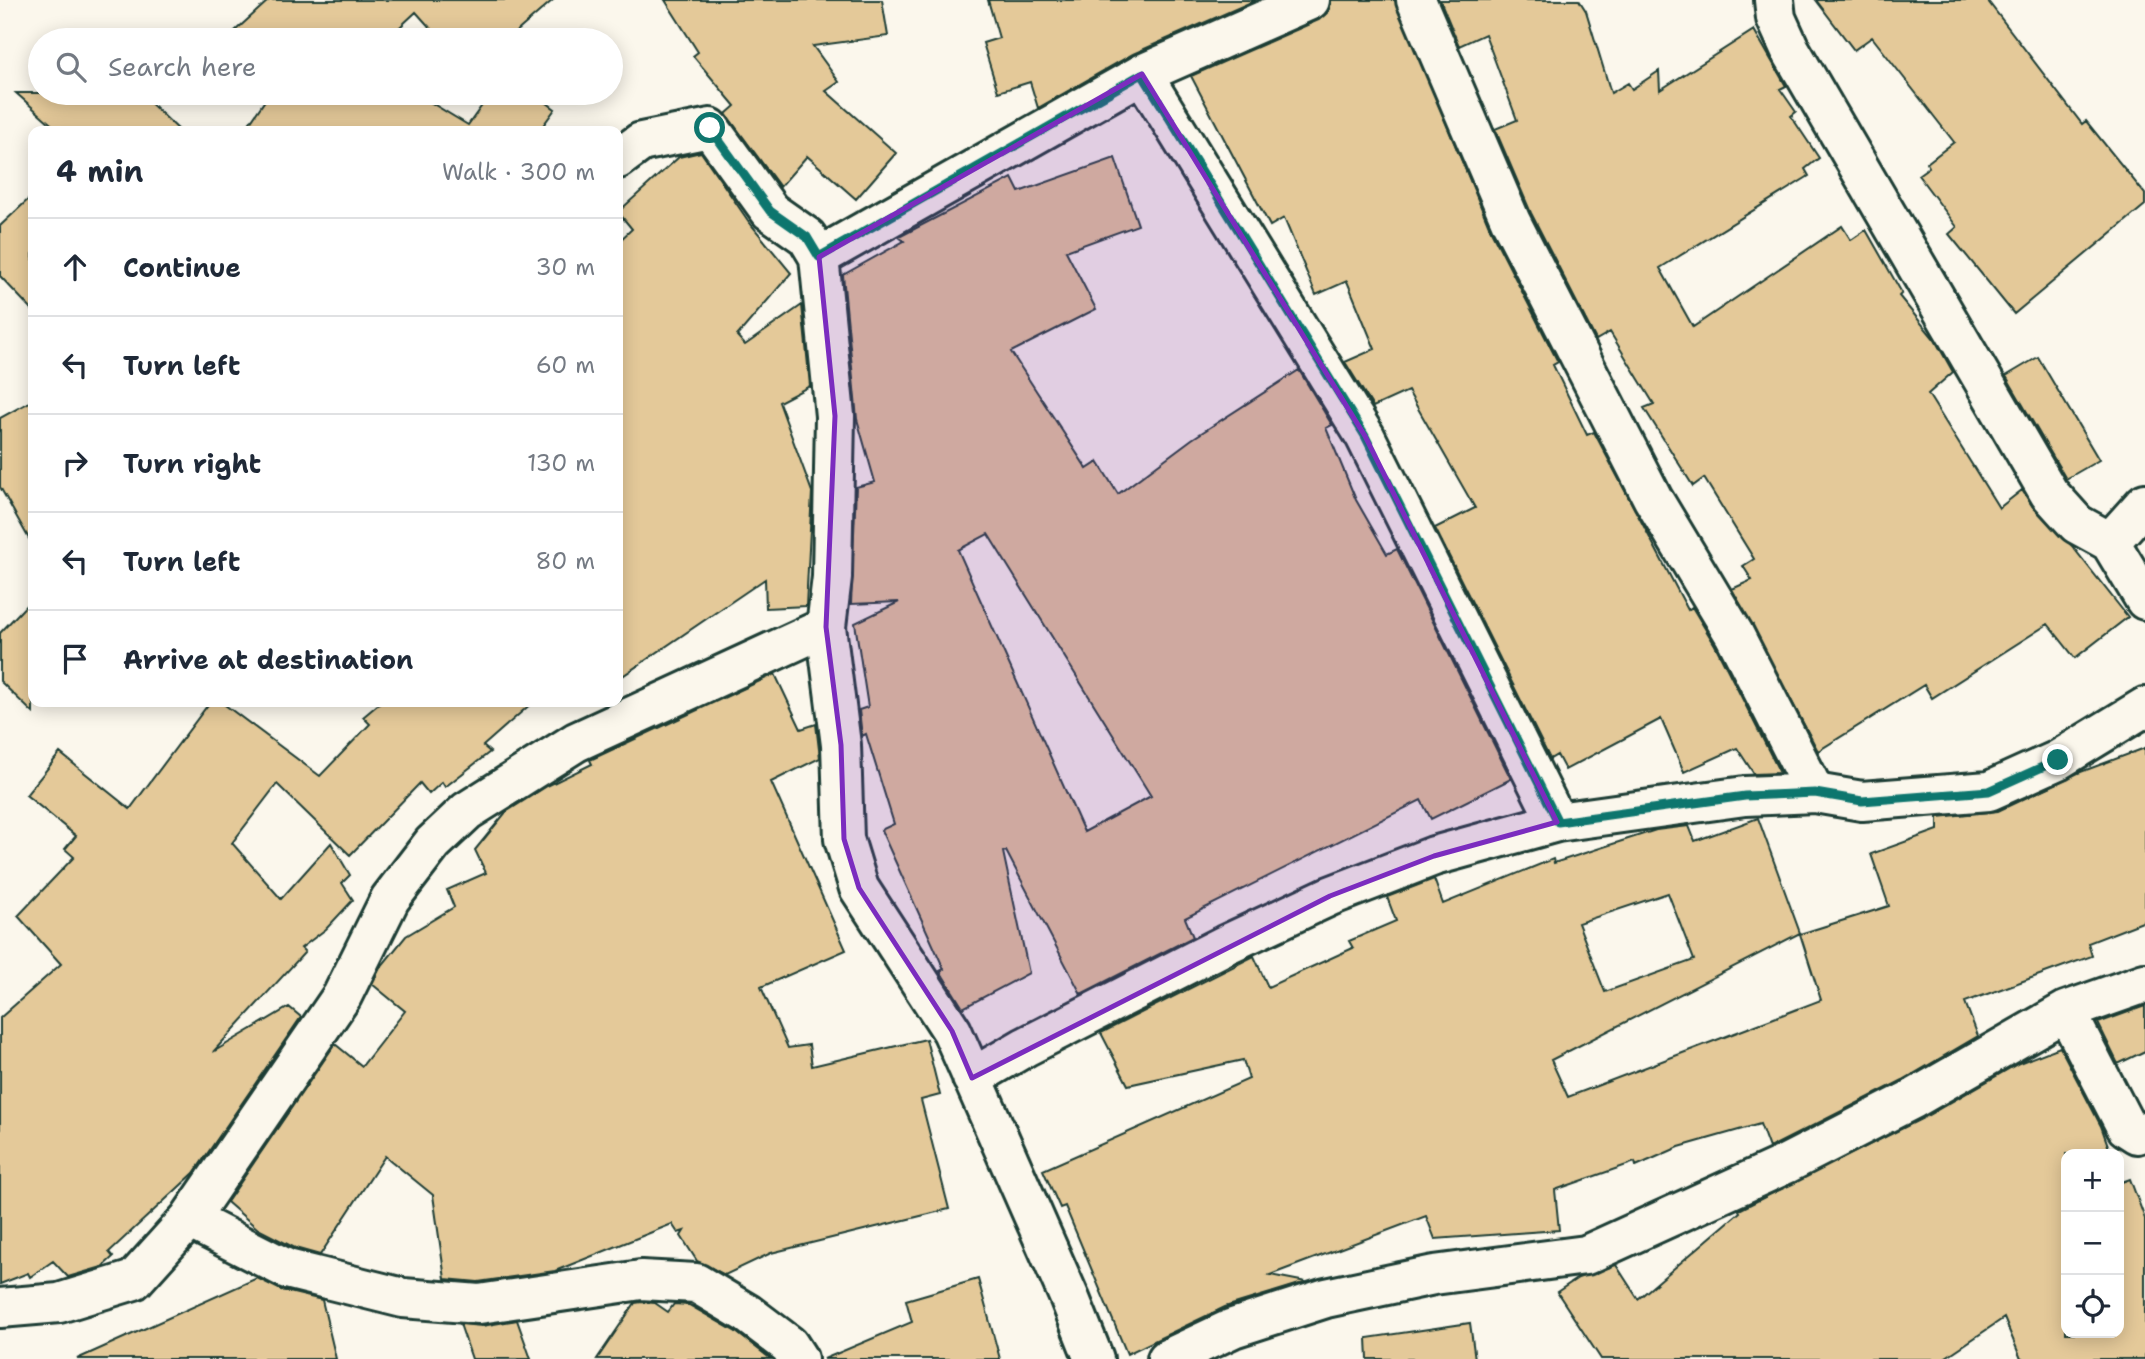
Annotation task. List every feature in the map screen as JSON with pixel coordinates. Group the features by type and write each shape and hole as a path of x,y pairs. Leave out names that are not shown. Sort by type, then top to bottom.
{"street":[{"path":"819,257 1142,74 1310,0"},
{"path":"1416,0 1511,222 1653,499 1734,634 1815,793"},
{"path":"1774,0 1776,18 1790,49 2049,494 2077,524 2110,542 2145,600"},
{"path":"1142,74 1365,436 1558,822"},
{"path":"623,155 641,142 710,128 770,211 807,237 819,257 835,416 832,576 826,627 841,745 844,839 859,888 952,1031 1094,1359"},
{"path":"2110,542 2145,503"},
{"path":"0,1308 59,1303 134,1280 189,1219 342,996 390,899 433,843 467,810 576,742 826,627"},
{"path":"972,1078 1047,1035 1330,895 1434,856 1558,822 1745,796 1815,793 1862,801 1989,791 2058,760 2145,707"},
{"path":"1167,1359 1233,1328 1326,1298 1434,1275 1586,1255 1798,1158 1913,1099 2066,1011 2145,983"},
{"path":"2066,1011 2126,1127 2137,1135 2145,1131"},
{"path":"189,1219 287,1269 403,1298 479,1304 641,1280 696,1283 748,1314 789,1345 798,1359"}],"highlighted area":[{"path":"1142,74 1365,436 1557,822 1434,856 1330,896 972,1078 952,1031 859,888 844,839 841,745 826,627 835,416 819,257"}],"building":[{"path":"269,0 553,0 521,28 430,28 416,12 399,28 238,28"},
{"path":"665,0 882,0 888,36 813,46 839,82 826,91 896,153 856,199 807,156 780,187 726,114 735,106 693,56 698,52"},
{"path":"988,0 1256,0 1133,54 1038,108 1030,82 998,92 983,43 999,38"},
{"path":"1331,0 1395,0 1491,231 1558,362 1553,365 1587,435 1594,432 1688,610 1692,607 1715,645 1780,773 1754,774 1737,748 1684,772 1661,719 1565,770 1557,755 1550,759 1435,528 1475,508 1408,391 1373,407 1345,362 1375,349 1347,281 1316,295 1284,218 1270,226 1191,76 1319,20 1328,12"},
{"path":"1440,0 1579,0 1586,11 1611,93 1628,83 1632,89 1659,71 1660,90 1754,30 1786,86 1780,89 1796,112 1791,116 1819,158 1805,169 1809,176 1660,268 1693,327 1842,226 1851,240 1866,230 1902,293 1899,296 1935,340 1953,372 1928,394 1999,508 2022,490 2033,507 2072,546 2128,617 2075,658 2048,624 1932,698 1924,685 1818,751 1732,589 1752,580 1743,566 1754,559 1704,478 1693,486 1644,408 1654,404 1610,332 1596,340 1531,213 1495,129 1517,120 1485,34 1459,46"},
{"path":"1816,0 1987,0 2082,124 2086,121 2145,194 2145,205 2014,314 1949,234 1957,227 1918,175 1929,167 1927,163 1954,142 1872,37 1854,50"},
{"path":"16,93 28,93 28,104"},
{"path":"30,105 153,105 175,126 53,126"},
{"path":"262,105 435,105 468,125 482,105 550,105 555,109 543,126 247,126"},
{"path":"701,152 749,222 791,273 737,336 745,345 802,305 810,386 779,402 812,492 806,606 766,608 765,579 623,676 623,237 632,229 623,218 623,207 679,157"},
{"path":"1115,158 1138,225 1066,251 1096,309 1011,352 1087,469 1098,462 1118,494 1192,439 1299,370 1332,425 1326,428 1356,500 1387,554 1397,549 1511,779 1431,819 1421,800 1185,918 1193,937 1081,994 1006,851 1003,852 1029,973 963,1008 940,971 944,969 881,830 894,824 866,734 862,736 859,710 868,707 855,623 899,602 851,604 856,487 875,482 857,419 843,275 904,241 899,237 1012,178 1019,192","holes":["988,534 1151,796 1084,832 958,550"]},
{"path":"28,200 28,306 0,276 0,226"},
{"path":"2038,357 2099,460 2066,479 2006,376"},
{"path":"28,403 28,537 0,487 0,418"},
{"path":"28,603 28,707 33,707 33,713 0,681 0,633"},
{"path":"775,674 801,729 816,724 820,758 771,782 846,950 761,987 788,1048 809,1045 812,1066 926,1039 940,1095 921,1100 949,1209 771,1253 725,1275 697,1261 681,1236 684,1231 678,1233 672,1224 555,1271 478,1282 445,1279 433,1195 385,1156 320,1255 295,1248 258,1229 227,1202 335,1044 362,1066 405,1011 372,984 380,968 406,936 454,907 447,890 486,873 475,850 506,812 547,786 592,764 590,760"},
{"path":"206,707 228,707 320,776 370,724 363,717 375,707 527,707 483,746 490,752 445,787 442,782 429,794 420,783 350,855 277,784 232,843 281,899 331,843 350,875 342,883 353,900 326,929 301,948 305,952 213,1052 289,1007 301,1017 194,1173 109,1252 113,1257 102,1267 68,1277 53,1261 30,1277 28,1273 0,1284 0,1018 61,964 18,916 74,857 65,849 76,836 26,795 60,753 130,809"},
{"path":"2145,748 2145,921 2088,943 2092,956 1965,1002 1978,1036 1903,1080 1769,1148 1760,1124 1679,1147 1636,1166 1635,1162 1555,1190 1559,1230 1435,1239 1426,1216 1270,1275 1306,1282 1225,1307 1127,1354 1065,1206 1060,1208 1043,1170 1249,1079 1243,1060 1128,1085 1101,1033 1254,956 1268,987 1353,948 1349,941 1396,921 1387,897 1434,879 1443,904 1553,859 1554,863 1656,830 1689,826 1695,841 1758,818 1800,933 1551,1060 1568,1097 1821,1000 1800,934 1889,906 1871,854 1938,830 1938,817 1998,811 2078,773","holes":["1668,893 1694,960 1605,992 1578,923"]},
{"path":"2145,1006 2145,1051 2118,1064 2098,1023"},
{"path":"2060,1047 2101,1126 2109,1149 2061,1149 2061,1338 2124,1338 2124,1181 2130,1179 2145,1219 2145,1359 2021,1359 2004,1318 1943,1359 1601,1359 1557,1292 1578,1278 1616,1265 1638,1299 1740,1212 1739,1210 1923,1118 2019,1063"},
{"path":"257,1278 281,1290 322,1300 336,1359 77,1359"},
{"path":"978,1279 1000,1359 824,1359 912,1322 906,1300"},
{"path":"635,1303 655,1303 668,1312 674,1304 689,1305 736,1332 771,1359 597,1359"},
{"path":"517,1320 531,1359 472,1359 460,1324 482,1326"},
{"path":"1470,1323 1475,1359 1368,1359 1367,1338"}],"route":[{"path":"710,128 770,211 807,237 819,257 1142,74 1365,436 1558,822 1640,813 1745,796 1815,793 1862,801 1989,791 2058,760"}]}
